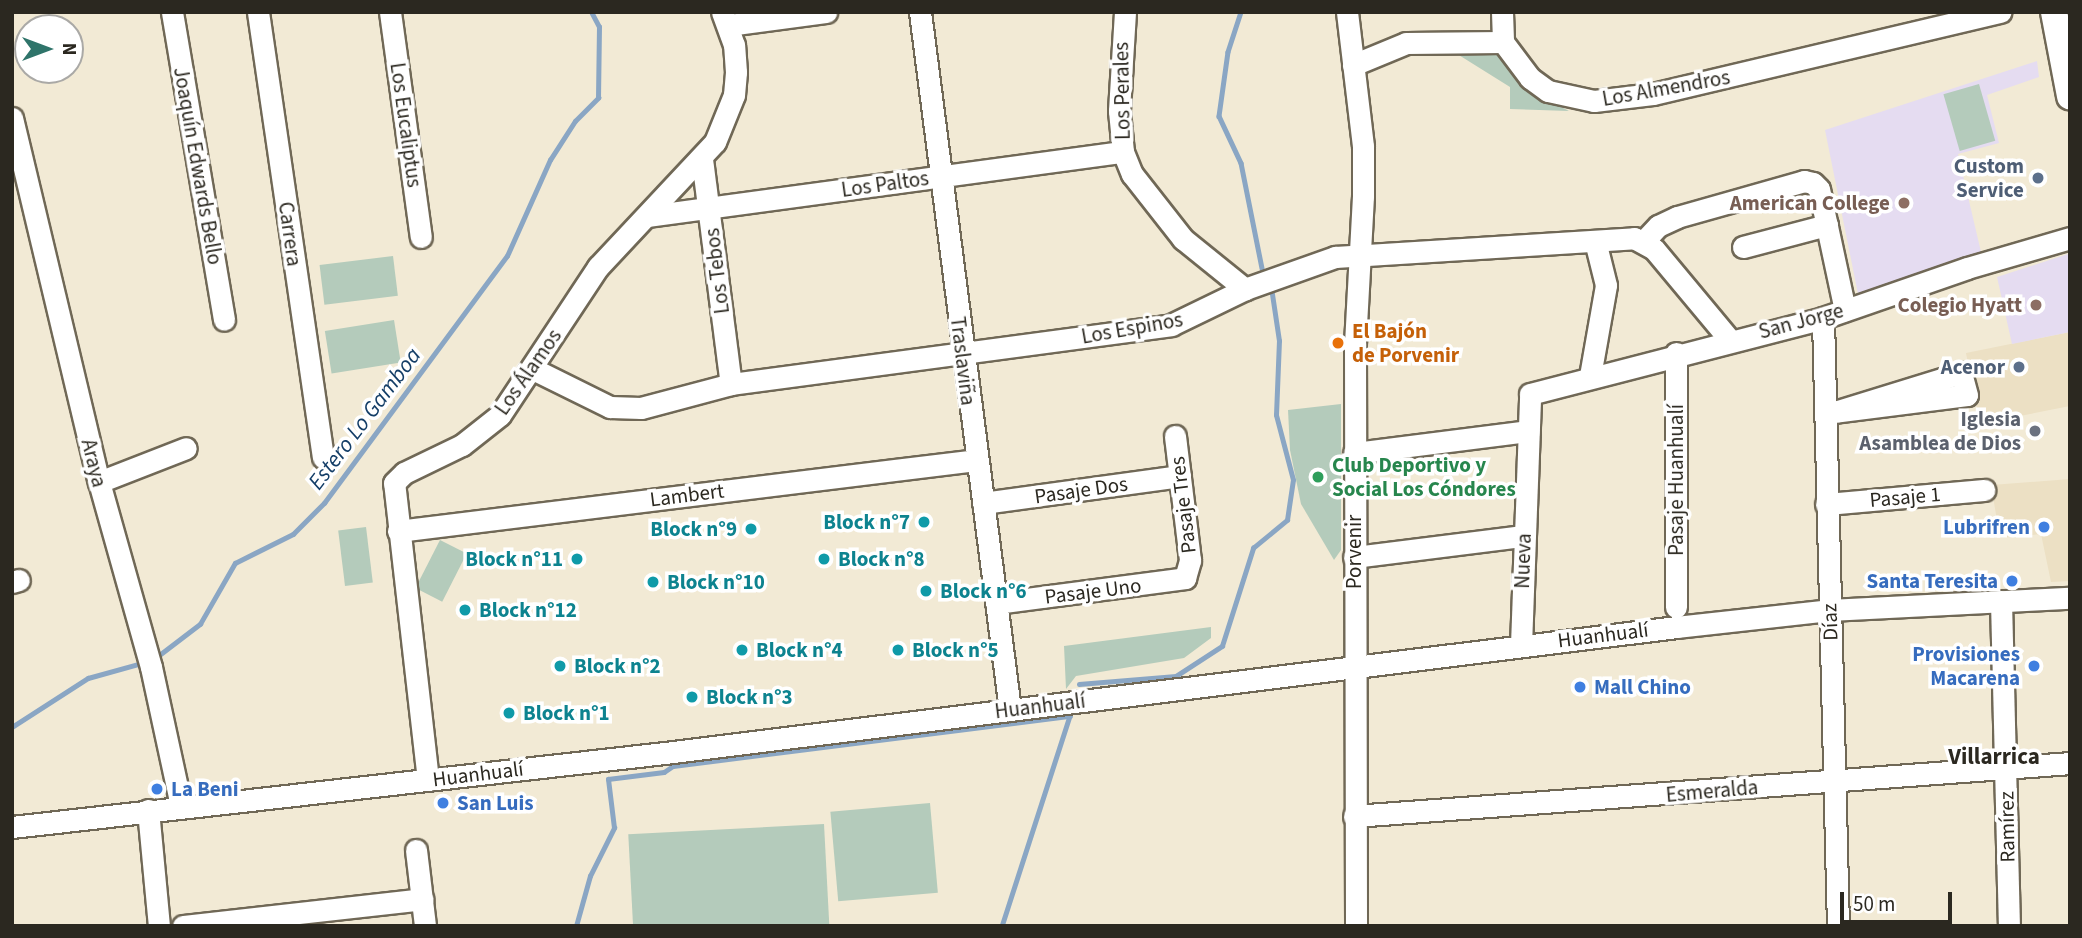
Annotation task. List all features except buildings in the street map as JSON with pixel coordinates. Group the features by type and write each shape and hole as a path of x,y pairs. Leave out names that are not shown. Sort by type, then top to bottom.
{"main road":[{"path":"2054,12 2067,68 2070,96"}],"street":[{"name":"Joaquín Edwards Bello","path":"172,12 224,320"},
{"name":"Carrera","path":"258,12 323,457"},
{"name":"Los Eucaliptus","path":"390,12 421,237"},
{"path":"726,19 826,12"},
{"name":"Traslaviña","path":"920,12 1010,710"},
{"name":"Los Perales","path":"1125,12 1119,51 1123,152 1132,174 1160,214 1183,239 1245,289"},
{"name":"Porvenir","path":"1347,12 1363,146 1354,453 1356,926"},
{"path":"1353,65 1406,43 1503,42 1502,12"},
{"name":"Los Almendros","path":"1503,42 1530,78 1548,92 1594,101 1653,94 2000,12"},
{"name":"Los Álamos","path":"428,780 394,483 404,473 462,446 491,423 533,369 598,267 702,159 715,142 734,95 734,45 726,19"},
{"name":"Araya","path":"12,118 99,482 151,667 181,806"},
{"name":"Los Paltos","path":"648,216 1123,152"},
{"name":"Los Tebos","path":"702,159 731,384"},
{"path":"1729,339 1644,241 1658,226 1678,217 1804,181 1813,183 1819,189 1845,310"},
{"path":"1743,247 1828,225"},
{"name":"San Jorge","path":"1530,394 1729,339 1823,318 1956,271 2070,238"},
{"path":"1590,376 1606,285 1595,241"},
{"name":"Los Espinos","path":"533,369 610,407 626,409 731,384 1171,325 1245,289 1335,257 1361,253 1644,241"},
{"name":"Díaz","path":"1823,318 1832,412 1826,504 1838,926"},
{"name":"Pasaje Huanhualí","path":"1675,607 1676,353"},
{"path":"1961,373 1966,395 1954,396 1832,412 1961,373"},
{"name":"Nueva","path":"1521,645 1530,394"},
{"path":"1354,453 1528,431"},
{"name":"Pasaje Tres","path":"1175,436 1188,574"},
{"path":"99,482 186,448"},
{"name":"Lambert","path":"398,531 976,460"},
{"name":"Pasaje Dos","path":"983,503 1180,477"},
{"name":"Pasaje 1","path":"1826,504 1984,490"},
{"path":"1354,556 1523,536"},
{"name":"Pasaje Uno","path":"996,603 1180,580 1188,574"},
{"name":"Huanhualí","path":"12,827 428,780 1354,668 1521,645 1829,610 2070,598"},
{"name":"Ramírez","path":"2001,601 2009,926"},
{"name":"Esmeralda","path":"1354,816 2070,763"},
{"path":"148,810 159,926"},
{"path":"416,850 425,926"},
{"path":"183,926 422,900"}],"shaded area":[{"name":"American College","path":"2037,61 2039,77 1987,95 1999,143 1958,154 1981,252 1858,294 1825,130"},
{"name":"Colegio Hyatt","path":"2068,254 2070,332 2012,344 1997,277"},
{"name":"Acenor","path":"2070,332 2070,406 1980,424 1966,353"},
{"path":"2070,479 2070,581 2051,582 2041,534 2000,538 1991,485"}],"green space":[{"path":"1454,52 1497,55 1532,92 1569,111 1510,109 1510,87"},
{"path":"1979,84 1995,141 1960,151 1943,94"},
{"path":"393,256 398,296 324,305 320,265"},
{"path":"394,320 401,362 332,373 325,331"},
{"name":"Club Deportivo y Social Los Cóndores","path":"1341,404 1341,550 1334,560 1301,504 1290,450 1288,410"},
{"path":"366,527 373,583 345,586 338,530"},
{"path":"440,540 467,554 442,602 415,588"},
{"path":"1211,627 1211,638 1184,658 1076,676 1066,689 1064,646"},
{"path":"930,803 938,893 838,901 830,812"},
{"path":"824,824 829,926 633,926 628,834"}],"waterway":[{"name":"Estero Lo Gamboa","path":"154,659 200,624 235,563 293,534 324,503 507,256 550,160 575,121 598,98 599,27 591,12"},
{"path":"1241,12 1228,52 1219,116 1241,163 1262,268"},
{"path":"1079,684 1176,676 1222,646 1253,548 1287,520 1293,480 1276,415 1279,341 1272,294"},
{"name":"Estero Lo Gamboa","path":"12,727 88,678 142,663"},
{"path":"576,926 590,876 614,828 608,779 664,772 673,766 1070,716 1002,926"}],"place":[{"name":"Custom Service","path":"2038,178"},
{"name":"American College","path":"1904,203"},
{"name":"Colegio Hyatt","path":"2036,305"},
{"name":"El Bajón de Porvenir","path":"1338,343"},
{"name":"Acenor","path":"2019,367"},
{"name":"Iglesia Asamblea de Dios","path":"2035,431"},
{"name":"Club Deportivo y Social Los Cóndores","path":"1318,477"},
{"name":"Block n°7","path":"924,522"},
{"name":"Lubrifren","path":"2044,527"},
{"name":"Block n°9","path":"751,529"},
{"name":"Block n°11","path":"577,559"},
{"name":"Block n°8","path":"824,559"},
{"name":"Santa Teresita","path":"2012,581"},
{"name":"Block n°10","path":"653,582"},
{"name":"Block n°6","path":"926,591"},
{"name":"Block n°12","path":"465,610"},
{"name":"Block n°4","path":"742,650"},
{"name":"Block n°5","path":"898,650"},
{"name":"Block n°2","path":"560,666"},
{"name":"Provisiones Macarena","path":"2034,666"},
{"name":"Mall Chino","path":"1580,687"},
{"name":"Block n°3","path":"692,697"},
{"name":"Block n°1","path":"509,713"},
{"name":"La Beni","path":"157,789"},
{"name":"San Luis","path":"443,803"}],"district":[{"name":"Villarrica","path":"1994,757"}]}
